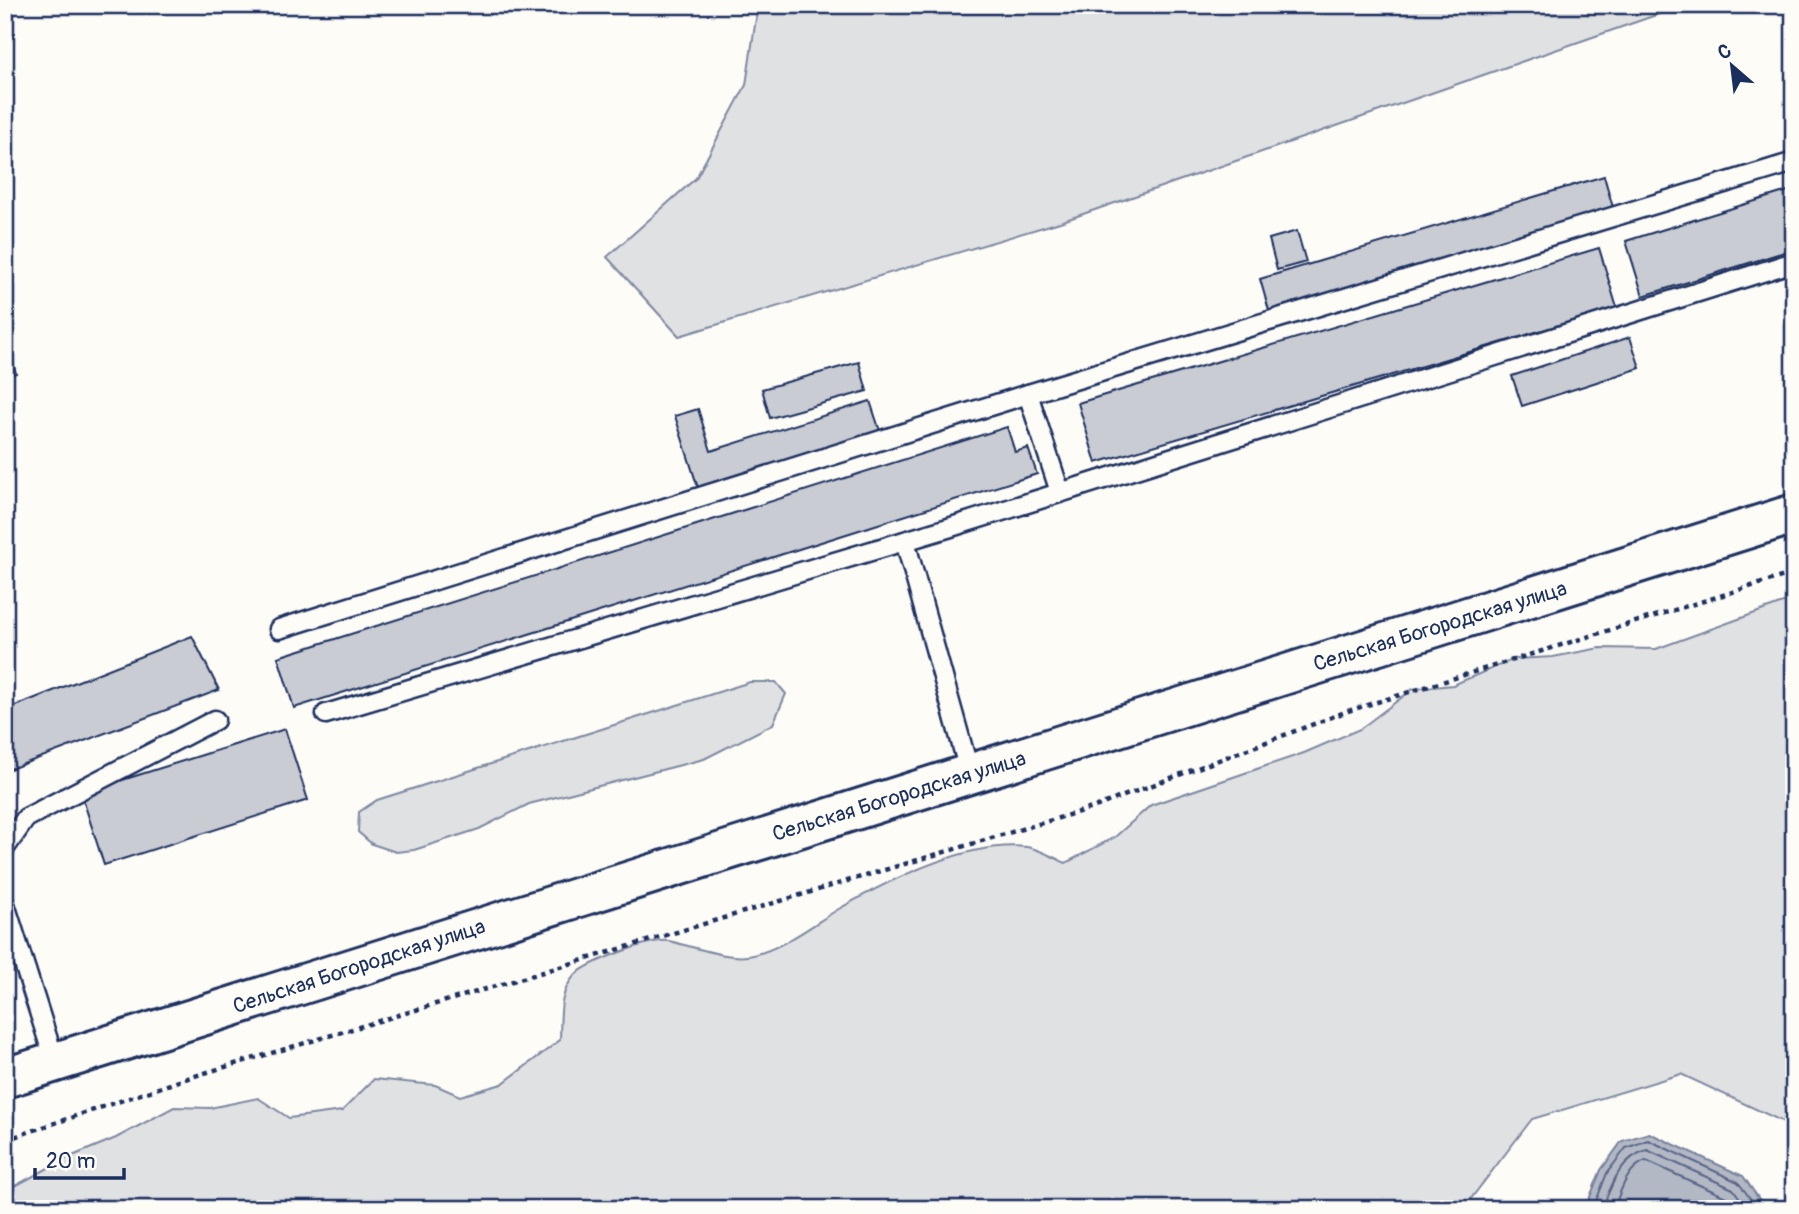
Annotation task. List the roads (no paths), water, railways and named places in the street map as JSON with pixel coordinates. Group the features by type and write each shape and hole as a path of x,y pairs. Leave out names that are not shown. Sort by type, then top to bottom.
{"main road":[{"name":"Сельская Богородская улица","path":"5,1077 1794,514"}],"lane":[{"path":"279,629 1028,394 1794,162"},
{"path":"326,714 905,541 1794,262"},
{"path":"1028,394 1060,492"},
{"path":"905,541 970,774"},
{"path":"5,848 26,818 215,720"},
{"path":"5,904 55,1062"}],"water":[{"path":"1649,1133 1743,1176 1766,1209 1585,1209 1601,1170 1622,1141"}]}
